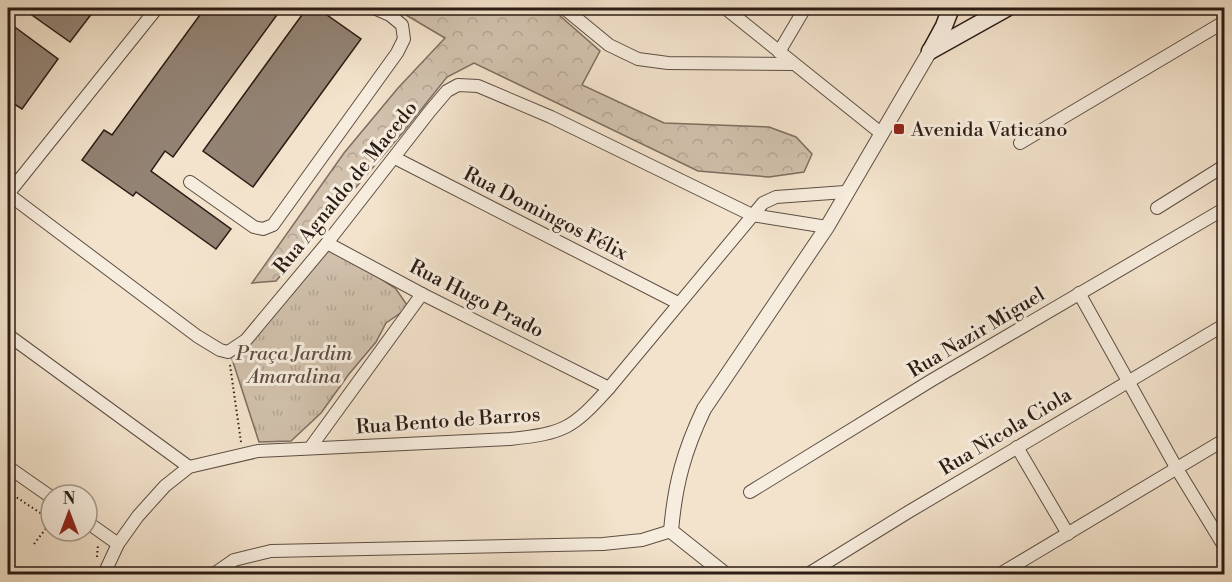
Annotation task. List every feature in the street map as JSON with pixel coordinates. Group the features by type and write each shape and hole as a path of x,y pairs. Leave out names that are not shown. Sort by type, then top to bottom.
{"main road":[{"path":"930,51 951,8"},
{"path":"930,51 1007,8"}],"street":[{"path":"157,8 8,194 197,336 220,350 228,352"},
{"path":"190,182 254,226 263,229 273,225 397,53 404,39 402,25 390,15 374,8"},
{"path":"564,8 609,45 638,58 668,63 794,64"},
{"path":"725,8 882,134"},
{"path":"778,52 805,8"},
{"path":"1020,143 1224,22"},
{"path":"671,531 678,478 688,441 704,409 827,226 930,51"},
{"name":"Rua Agnaldo de Macedo","path":"228,352 246,340 327,243 447,91 458,85 478,86 543,114 752,215"},
{"name":"Rua Domingos Félix","path":"395,158 678,303"},
{"path":"1157,208 1224,166"},
{"name":"Rua Bento de Barros","path":"104,574 118,544 138,516 165,486 189,467 243,454 310,448 491,440 545,435 566,428 584,415 609,388 763,203 776,197 845,192"},
{"name":"Rua Nazir Miguel","path":"750,492 932,380 1224,209"},
{"path":"752,215 827,226"},
{"name":"Rua Hugo Prado","path":"327,243 422,294 609,388"},
{"path":"1079,293 1224,546"},
{"path":"310,448 422,294"},
{"name":"Rua Nicola Ciola","path":"808,574 1128,380 1224,325"},
{"path":"8,335 189,467"},
{"path":"1000,574 1224,440"},
{"path":"1017,447 1068,534"},
{"path":"8,466 39,488"},
{"path":"99,531 118,544"},
{"path":"214,574 234,560 271,551 603,544 642,540 671,531"},
{"path":"671,531 725,574"}],"lane":[{"path":"485,574 532,574"}],"path":[{"path":"228,352 243,454"},
{"path":"8,491 39,513"},
{"path":"8,500 13,495"},
{"path":"34,544 39,537"},
{"path":"96,559 98,543"}],"green space":[{"path":"394,8 551,8 600,51 582,85 664,123 769,127 796,137 812,154 804,172 769,177 698,171 474,63 447,77 276,281 252,283 344,153 398,88 445,38"},
{"name":"Praça Jardim Amaralina","path":"329,248 396,289 407,305 402,312 386,323 376,342 321,413 291,441 259,442 232,359"}],"building":[{"path":"22,8 96,8 70,42"},
{"path":"205,8 282,8 173,157 165,151 151,171 231,229 216,249 136,192 133,196 82,160 104,130 112,135"},
{"path":"307,8 317,8 361,39 253,187 203,151"},
{"path":"8,22 58,59 22,109 11,102 15,97 8,91"}],"place":[{"name":"Avenida Vaticano","path":"899,129"}]}
